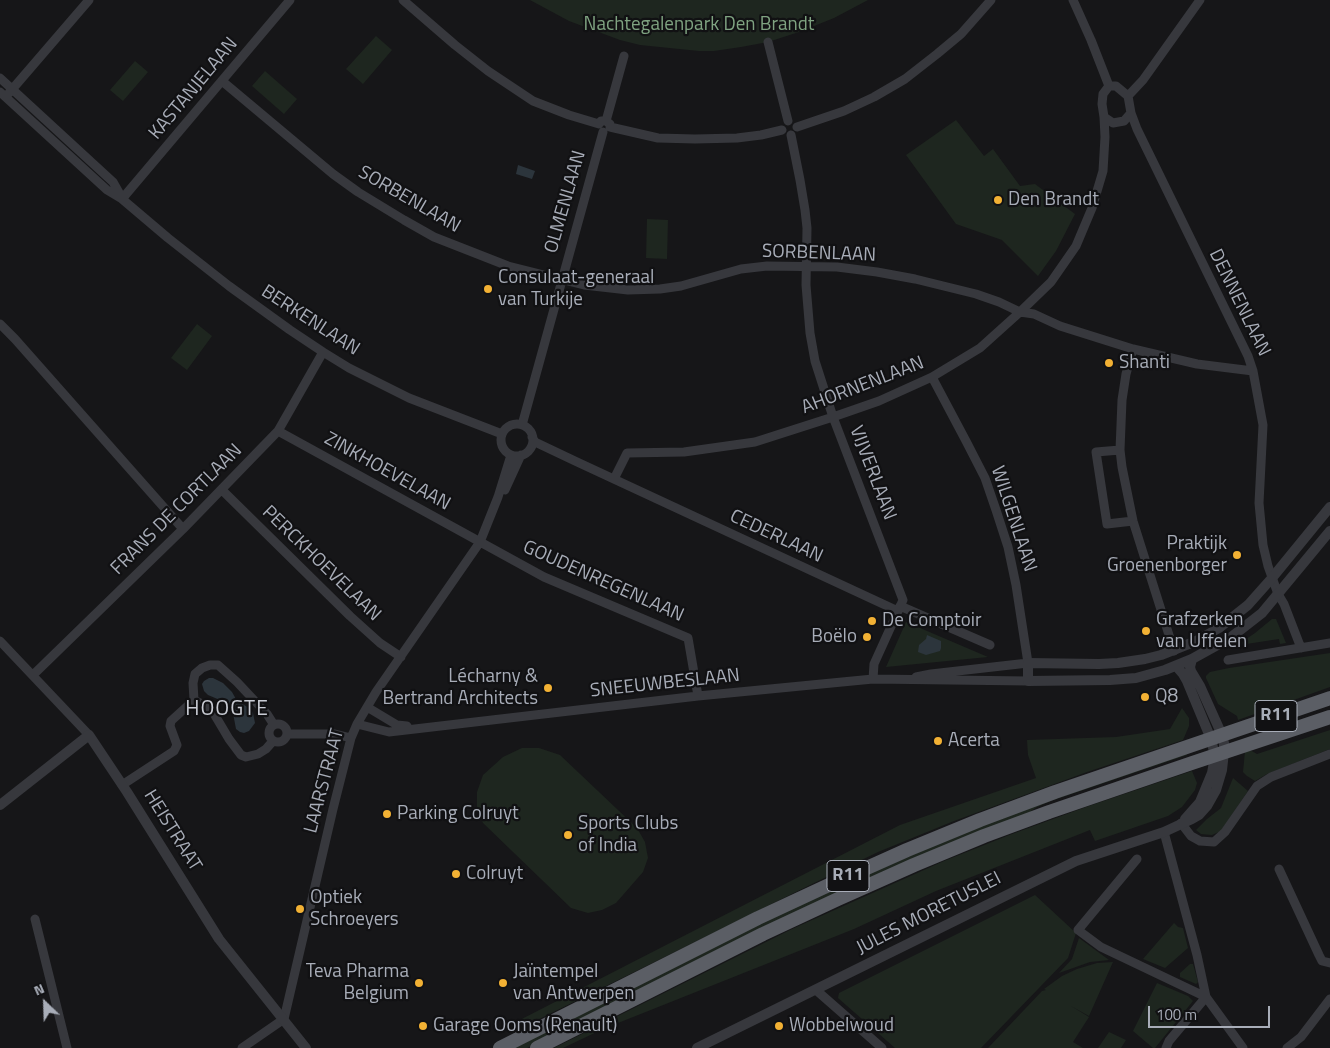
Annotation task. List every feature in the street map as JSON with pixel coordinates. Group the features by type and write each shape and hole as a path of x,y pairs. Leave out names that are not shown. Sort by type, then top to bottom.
{"highway":[{"name":"R11","path":"500,1048 758,918 907,850 1055,792 1330,698"},
{"name":"R11","path":"537,1048 763,934 838,899 984,836 1049,812 1330,717"}],"street":[{"path":"3,94 13,89 89,0"},
{"name":"KASTANJELAAN","path":"122,199 290,0"},
{"path":"403,0 488,71 533,101 569,115 604,126 658,138 737,138 782,130"},
{"path":"797,126 844,111 874,97 905,79 961,34 991,0"},
{"path":"1073,0 1092,40 1108,86"},
{"path":"1108,86 1116,86 1128,96 1142,80 1200,0"},
{"path":"768,42 788,121"},
{"name":"OLMENLAAN","path":"522,425 624,56"},
{"name":"BERKENLAAN","path":"0,78 113,182 122,199"},
{"name":"SORBENLAAN","path":"222,81 333,174 358,192 434,237 500,263 561,280 608,289 628,290 681,286 741,269 767,266 837,267 877,272 976,294 1020,312 1034,314 1060,326 1133,348 1197,364 1253,370"},
{"path":"1108,86 1103,94 1104,117 1113,123 1124,121 1130,113"},
{"name":"BERKENLAAN","path":"3,94 107,190 122,199 229,286 323,352 409,398 502,434"},
{"name":"DENNENLAAN","path":"1128,96 1130,113 1137,129 1248,356 1253,370 1263,425 1259,503 1265,555 1278,594 1284,604 1301,648"},
{"name":"AHORNENLAAN","path":"614,479 627,453 684,452 755,442 879,401 932,377 980,348 1051,282 1076,246 1089,216 1103,171 1104,117"},
{"path":"782,130 782,126 788,121 792,121 797,126"},
{"path":"782,130 787,135 791,135 796,132 797,126"},
{"name":"VIJVERLAAN","path":"791,135 807,228 806,285 814,352 833,417 903,600 899,608"},
{"path":"0,324 183,529"},
{"path":"1133,348 1124,387 1120,450 1125,486 1133,521 1174,651"},
{"name":"FRANS DE CORTLAAN","path":"33,675 183,529 278,431 323,352"},
{"name":"WILGENLAAN","path":"932,377 985,478 1008,547 1028,664 1028,682"},
{"path":"512,425 522,425 529,430 532,444 525,454 511,455 502,444 502,434 512,425"},
{"name":"ZINKHOEVELAAN","path":"278,431 480,542"},
{"name":"CEDERLAAN","path":"532,437 535,442 614,479 899,608 990,645"},
{"name":"CEDERLAAN","path":"530,448 534,446 575,461"},
{"path":"1120,450 1096,452 1107,524 1133,521"},
{"name":"LAARSTRAAT","path":"284,1019 351,738 367,707 480,542 498,497 511,455"},
{"name":"LAARSTRAAT","path":"498,497 506,488 521,455"},
{"name":"PERCKHOEVELAAN","path":"222,490 350,616 380,643 401,656"},
{"path":"1028,664 1099,664 1145,660 1174,651 1196,641 1219,628 1248,605 1330,507"},
{"path":"1028,682 1136,678 1192,660 1230,638 1262,613 1330,531"},
{"name":"GOUDENREGENLAAN","path":"480,542 544,577 688,638 698,696"},
{"path":"873,679 874,664 899,608"},
{"name":"HEISTRAAT","path":"0,640 89,735 219,939 306,1048"},
{"path":"1228,660 1330,643"},
{"name":"JULES MORETUSLEI","path":"1192,660 1191,671 1200,686 1216,737"},
{"name":"SNEEUWBESLAAN","path":"909,679 931,674 1028,664"},
{"path":"194,700 193,683 195,674 202,668 218,665 267,714 274,725"},
{"name":"JULES MORETUSLEI","path":"697,1048 1076,861 1164,832 1199,814 1207,806 1216,790 1221,775 1220,754 1224,743 1216,737 1187,681 1176,666"},
{"name":"SNEEUWBESLAAN","path":"358,724 389,732 698,696 873,679 1028,682"},
{"path":"194,700 213,712 241,755 246,757 258,754 273,741"},
{"path":"122,785 174,751 177,744 170,726 171,721 194,700"},
{"name":"SNEEUWBESLAAN","path":"367,707 397,725 426,727"},
{"path":"278,724 286,728 287,734 282,742 279,742 273,741 269,732 274,725 278,724"},
{"path":"287,734 335,734 351,738"},
{"path":"0,805 89,735"},
{"path":"1181,823 1192,836 1200,841 1214,842 1225,832 1257,786 1271,777 1330,754"},
{"path":"1164,832 1197,955 1206,997 1244,1048"},
{"path":"1136,859 1078,930 1101,947 1206,997"},
{"path":"1279,870 1322,961 1330,963"},
{"path":"35,919 67,1048"},
{"path":"816,990 882,1048"},
{"path":"1166,1048 1169,1041 1206,997"},
{"path":"1288,1048 1301,1037 1330,999"},
{"path":"242,1048 284,1019"}],"green space":[{"name":"Nachtegalenpark Den Brandt","path":"530,0 868,0 834,18 768,42 714,51 699,51 640,45 620,40 569,21"},
{"path":"376,36 392,50 363,84 346,69"},
{"path":"135,61 148,72 123,101 110,90"},
{"path":"265,71 297,99 284,114 252,86"},
{"name":"Den Brandt","path":"956,120 984,156 993,149 1020,186 1035,184 1075,214 1056,251 1038,276 1002,240 956,224 906,155"},
{"path":"647,219 668,220 667,259 646,258"},
{"path":"197,324 212,336 187,370 171,358"},
{"path":"1272,619 1276,619 1286,643 1280,644 1279,639 1239,644 1255,633"},
{"path":"906,622 988,657 886,667"},
{"path":"1330,653 1330,687 1238,720 1237,716 1218,704 1206,678 1210,672 1229,668"},
{"path":"1182,708 1189,718 1189,726 1183,740 1087,772 954,821 878,852 515,1031 512,1024 900,825 1036,778 1028,755 1027,740 1116,737 1170,729"},
{"path":"1330,730 1330,749 1267,774 1255,781 1243,772 1245,751 1250,750 1257,754"},
{"name":"Sports Clubs of India","path":"522,748 539,748 560,755 637,828 645,842 648,858 643,872 616,903 602,910 588,913 571,908 483,823 477,809 477,792 483,775 503,757"},
{"path":"1186,751 1187,755 1037,807 1030,814 761,930 527,1048 512,1048 760,922 980,825"},
{"path":"1192,771 1197,783 1195,790 1182,807 1168,816 1095,841 1090,830 936,891 854,929 603,1029 563,1048 554,1048 792,929 944,861 1086,807"},
{"path":"1233,778 1248,791 1221,831 1212,835 1201,834 1196,830 1221,808"},
{"path":"1035,895 1076,933 1068,958 981,1048 895,1048 838,998 839,993"},
{"path":"1174,923 1178,927 1183,928 1188,948 1165,968 1143,959"},
{"path":"1079,938 1109,960 1090,962 1059,973 1072,959"},
{"path":"1113,962 1089,1016 1071,1006 1089,1017 1073,1042 1083,1048 988,1048 1042,991 1046,990 1044,989 1062,976 1097,963"},
{"path":"1190,964 1193,964 1198,982 1196,984 1180,977 1180,973"},
{"path":"1157,983 1188,996 1193,1001 1155,1048 1153,1048 1133,1031"},
{"path":"1109,1032 1126,1040 1121,1048 1098,1048"}],"shaded area":[{"path":"518,165 535,171 532,179 516,174"},
{"path":"927,635 941,641 940,651 926,655 918,652 919,645 926,639"},
{"path":"209,678 223,683 232,692 237,701 251,709 255,723 249,731 244,733 236,729 232,708 227,703 208,695 204,691 202,684"}],"place":[{"name":"Den Brandt","path":"998,200"},
{"name":"Consulaat-generaal van Turkije","path":"488,289"},
{"name":"Shanti","path":"1109,363"},
{"name":"Praktijk Groenenborger","path":"1237,555"},
{"name":"De Comptoir","path":"872,621"},
{"name":"Grafzerken van Uffelen","path":"1146,631"},
{"name":"Boëlo","path":"867,637"},
{"name":"Lécharny & Bertrand Architects","path":"548,688"},
{"name":"Q8","path":"1145,697"},
{"name":"Acerta","path":"938,741"},
{"name":"Parking Colruyt","path":"387,814"},
{"name":"Sports Clubs of India","path":"568,835"},
{"name":"Colruyt","path":"456,874"},
{"name":"Optiek Schroeyers","path":"300,909"},
{"name":"Teva Pharma Belgium","path":"419,983"},
{"name":"Jaïntempel van Antwerpen","path":"503,983"},
{"name":"Garage Ooms (Renault)","path":"423,1026"},
{"name":"Wobbelwoud","path":"779,1026"}],"district":[{"name":"HOOGTE","path":"227,710"}]}
